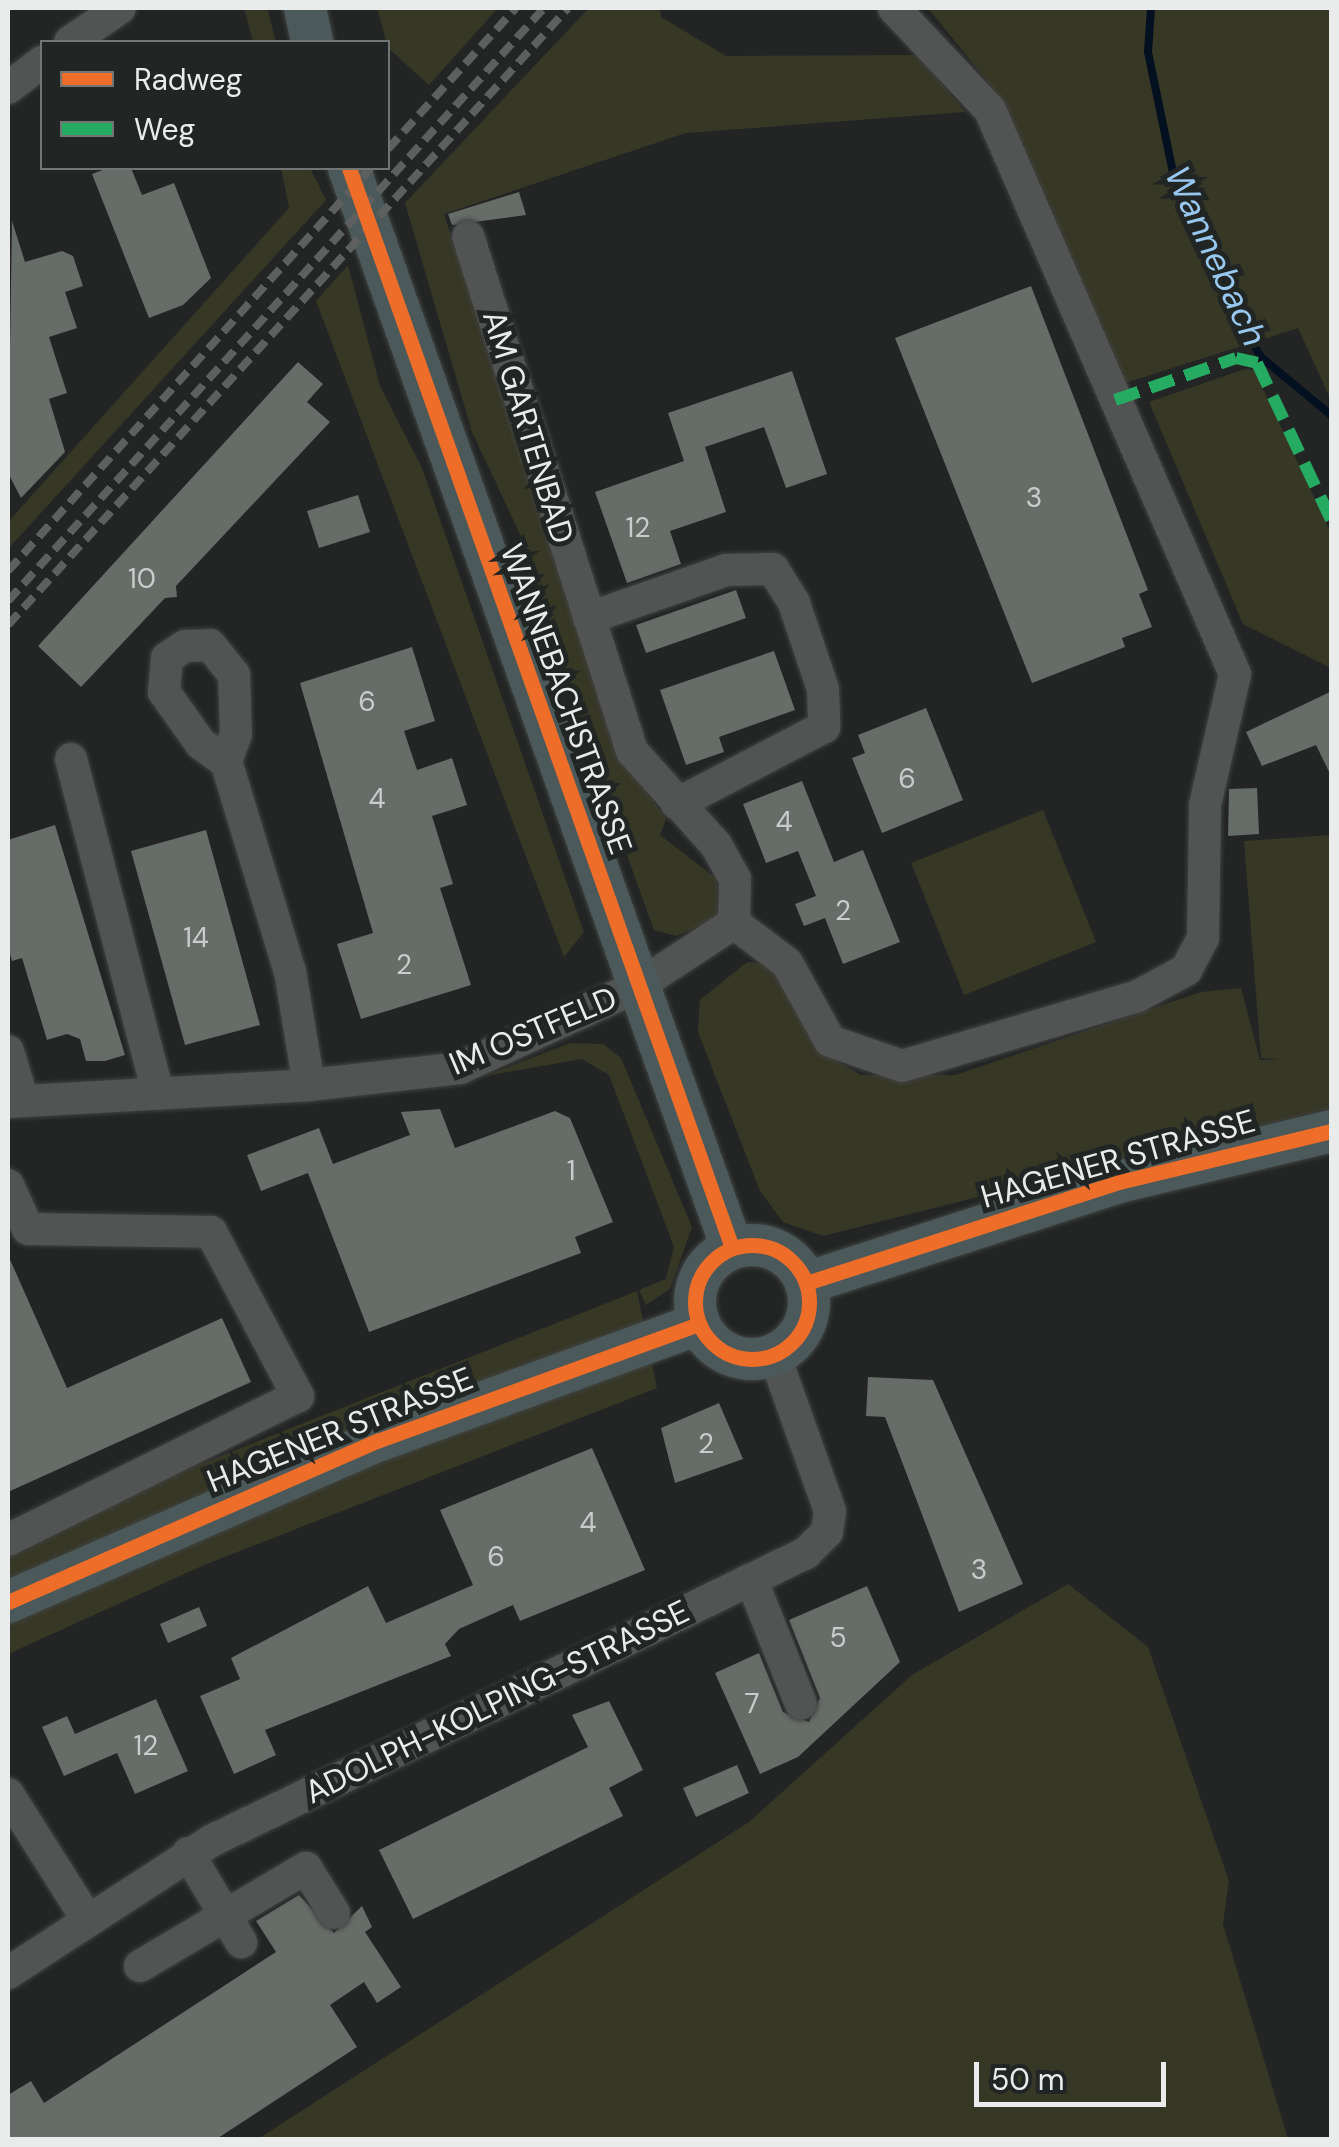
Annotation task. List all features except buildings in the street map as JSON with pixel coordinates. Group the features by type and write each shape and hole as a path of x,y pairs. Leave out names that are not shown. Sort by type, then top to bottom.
{"main road":[{"path":"305,8 312,40"},
{"name":"WANNEBACHSTRASSE","path":"349,170 732,1248"},
{"name":"HAGENER STRASSE","path":"806,1283 1119,1182 1332,1130"},
{"path":"732,1248 780,1252 806,1283 800,1333 774,1354 722,1351 699,1324 696,1288 732,1248"},
{"name":"HAGENER STRASSE","path":"8,1602 377,1441 699,1324"}],"street":[{"path":"73,40 120,8"},
{"path":"638,986 734,924 787,962 830,1041 902,1066 1138,996 1186,970 1202,938 1205,805 1236,674 990,110 894,8"},
{"path":"8,88 40,64"},
{"name":"AM GARTENBAD","path":"468,236 632,751 735,879 734,924"},
{"path":"589,618 726,570 772,569 794,602 823,690 824,727 677,804"},
{"path":"71,759 158,1094"},
{"path":"226,762 290,972 309,1085"},
{"name":"IM OSTFELD","path":"15,1102 309,1085 452,1070 638,986"},
{"path":"8,1051 15,1102"},
{"path":"8,1185 28,1229 211,1232 298,1396 8,1540"},
{"name":"ADOLPH-KOLPING-STRASSE","path":"8,1973 85,1916 188,1853 806,1553 830,1523 820,1467 774,1354"},
{"path":"752,1581 801,1704"},
{"path":"8,1794 85,1916"},
{"path":"188,1853 234,1929"},
{"path":"140,1966 234,1929 306,1868 334,1913"}],"green space":[{"path":"244,8 267,8 275,40 252,40"},
{"path":"377,8 498,8 429,85 390,50 390,40 386,40"},
{"path":"589,8 660,8 661,17 726,56 918,55 965,112 686,133 444,214 625,762 666,819 660,835 717,879 717,919 676,936 654,930 546,631 534,564 472,432 405,203"},
{"path":"928,8 1331,8 1331,400 1298,328 1119,385 1004,102"},
{"path":"281,170 311,170 326,200 8,549 8,522 289,208"},
{"path":"348,265 380,386 422,468 584,932 564,957 316,301"},
{"path":"1245,369 1254,370 1331,533 1331,668 1243,624 1149,402"},
{"path":"1043,810 1096,942 964,995 911,863"},
{"path":"1331,835 1331,1108 823,1236 783,1222 760,1191 698,1032 700,1000 747,962 765,963 837,1061 861,1075 955,1075 1201,992 1241,988 1260,1060 1279,1059 1261,1058 1244,841"},
{"path":"570,1043 603,1044 621,1058 692,1227 670,1289 646,1305 639,1290 666,1279 674,1247 609,1075 582,1059 486,1076"},
{"path":"637,1291 657,1388 204,1565 8,1654 8,1558 183,1471"},
{"path":"1068,1584 1148,1647 1229,1881 1223,1924 1288,2139 258,2139 749,1822 912,1675"}],"waterway":[{"name":"Wannebach","path":"1151,8 1148,52 1173,173 1239,323 1262,358 1332,416"}],"railway":[{"path":"390,147 516,8"},
{"path":"8,601 544,8"},
{"path":"8,625 568,8"},
{"path":"8,571 369,170"}],"marked path":[{"path":"1115,400 1236,358 1257,363 1332,522"}],"cycle path":[{"path":"350,170 732,1248"},
{"path":"806,1283 1119,1182 1332,1131"},
{"path":"752,1245 774,1249 792,1262 805,1280 809,1302 805,1324 792,1342 774,1355 752,1359 730,1355 712,1342 699,1324 695,1302 699,1280 712,1262 730,1249 752,1245"},
{"path":"8,1602 377,1441 699,1324"}]}
